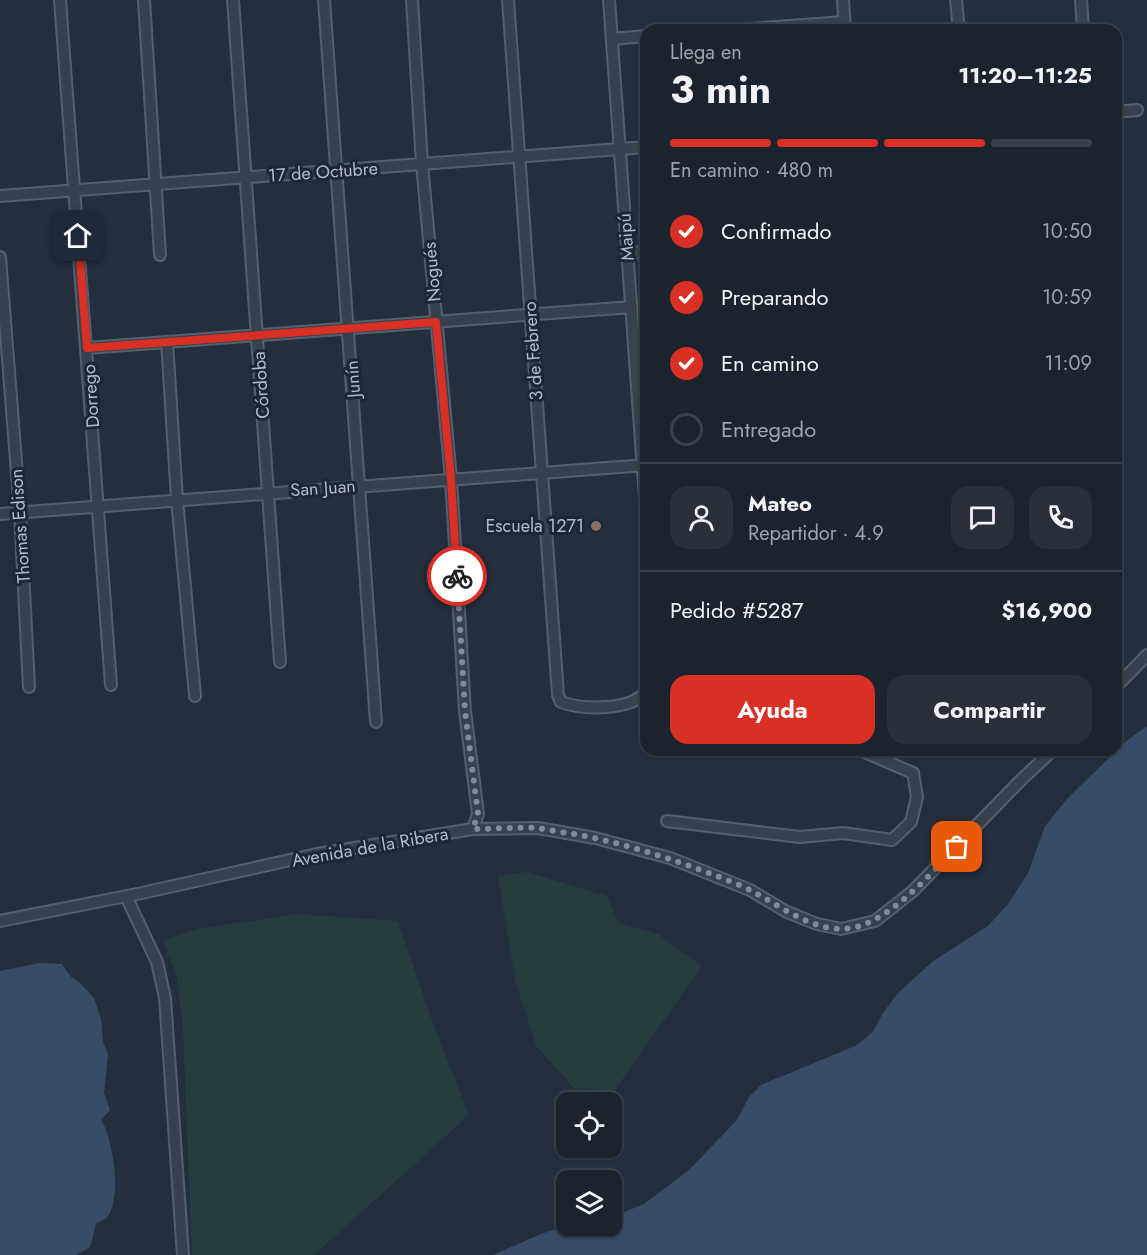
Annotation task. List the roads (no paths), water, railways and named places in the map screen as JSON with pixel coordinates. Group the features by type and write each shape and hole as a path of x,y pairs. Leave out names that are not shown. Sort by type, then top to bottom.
{"street":[{"name":"Dorrego","path":"60,0 111,685"},
{"path":"144,0 160,255"},
{"name":"Córdoba","path":"233,0 280,662"},
{"name":"Junín","path":"324,0 361,486 376,722"},
{"name":"Nogués","path":"411,0 422,164 451,479 465,711 478,814 473,829"},
{"name":"3 de Febrero","path":"508,0 558,695 561,702 579,707 631,702 640,697"},
{"name":"Maipú","path":"609,0 632,307 640,351"},
{"path":"843,0 845,24"},
{"path":"956,0 958,24"},
{"path":"1081,0 1083,24"},
{"path":"612,39 640,37"},
{"path":"1122,111 1137,110"},
{"name":"17 de Octubre","path":"0,196 640,147"},
{"path":"628,253 640,252"},
{"name":"Thomas Edison","path":"0,257 20,512 29,687"},
{"path":"87,348 632,307"},
{"path":"167,342 177,500 195,696"},
{"name":"San Juan","path":"0,514 640,465"},
{"path":"1122,681 1147,655"},
{"path":"667,821 800,837 843,833 892,840 911,822 917,798 913,773 874,756"},
{"name":"Avenida de la Ribera","path":"0,921 317,854 473,829 538,828 595,838 670,858 750,890 788,912 817,924 841,929 874,921 913,891 1047,756"},
{"path":"126,896 157,962 165,998 183,1255"}],"water":[{"path":"1147,726 1147,1255 493,1255 556,1229 556,1236 622,1236 622,1213 644,1204 689,1170 737,1120 749,1097 761,1085 855,1046 873,1032 897,994 933,961 988,926 1008,904 1028,873 1045,826 1068,798 1111,756 1122,756 1122,745"},
{"path":"40,963 62,964 71,977 94,998 101,1019 103,1042 108,1054 104,1093 110,1110 101,1120 112,1153 115,1196 108,1216 96,1224 90,1247 76,1255 0,1255 0,971"}],"place":[{"name":"Escuela 1271","path":"596,526"}]}
